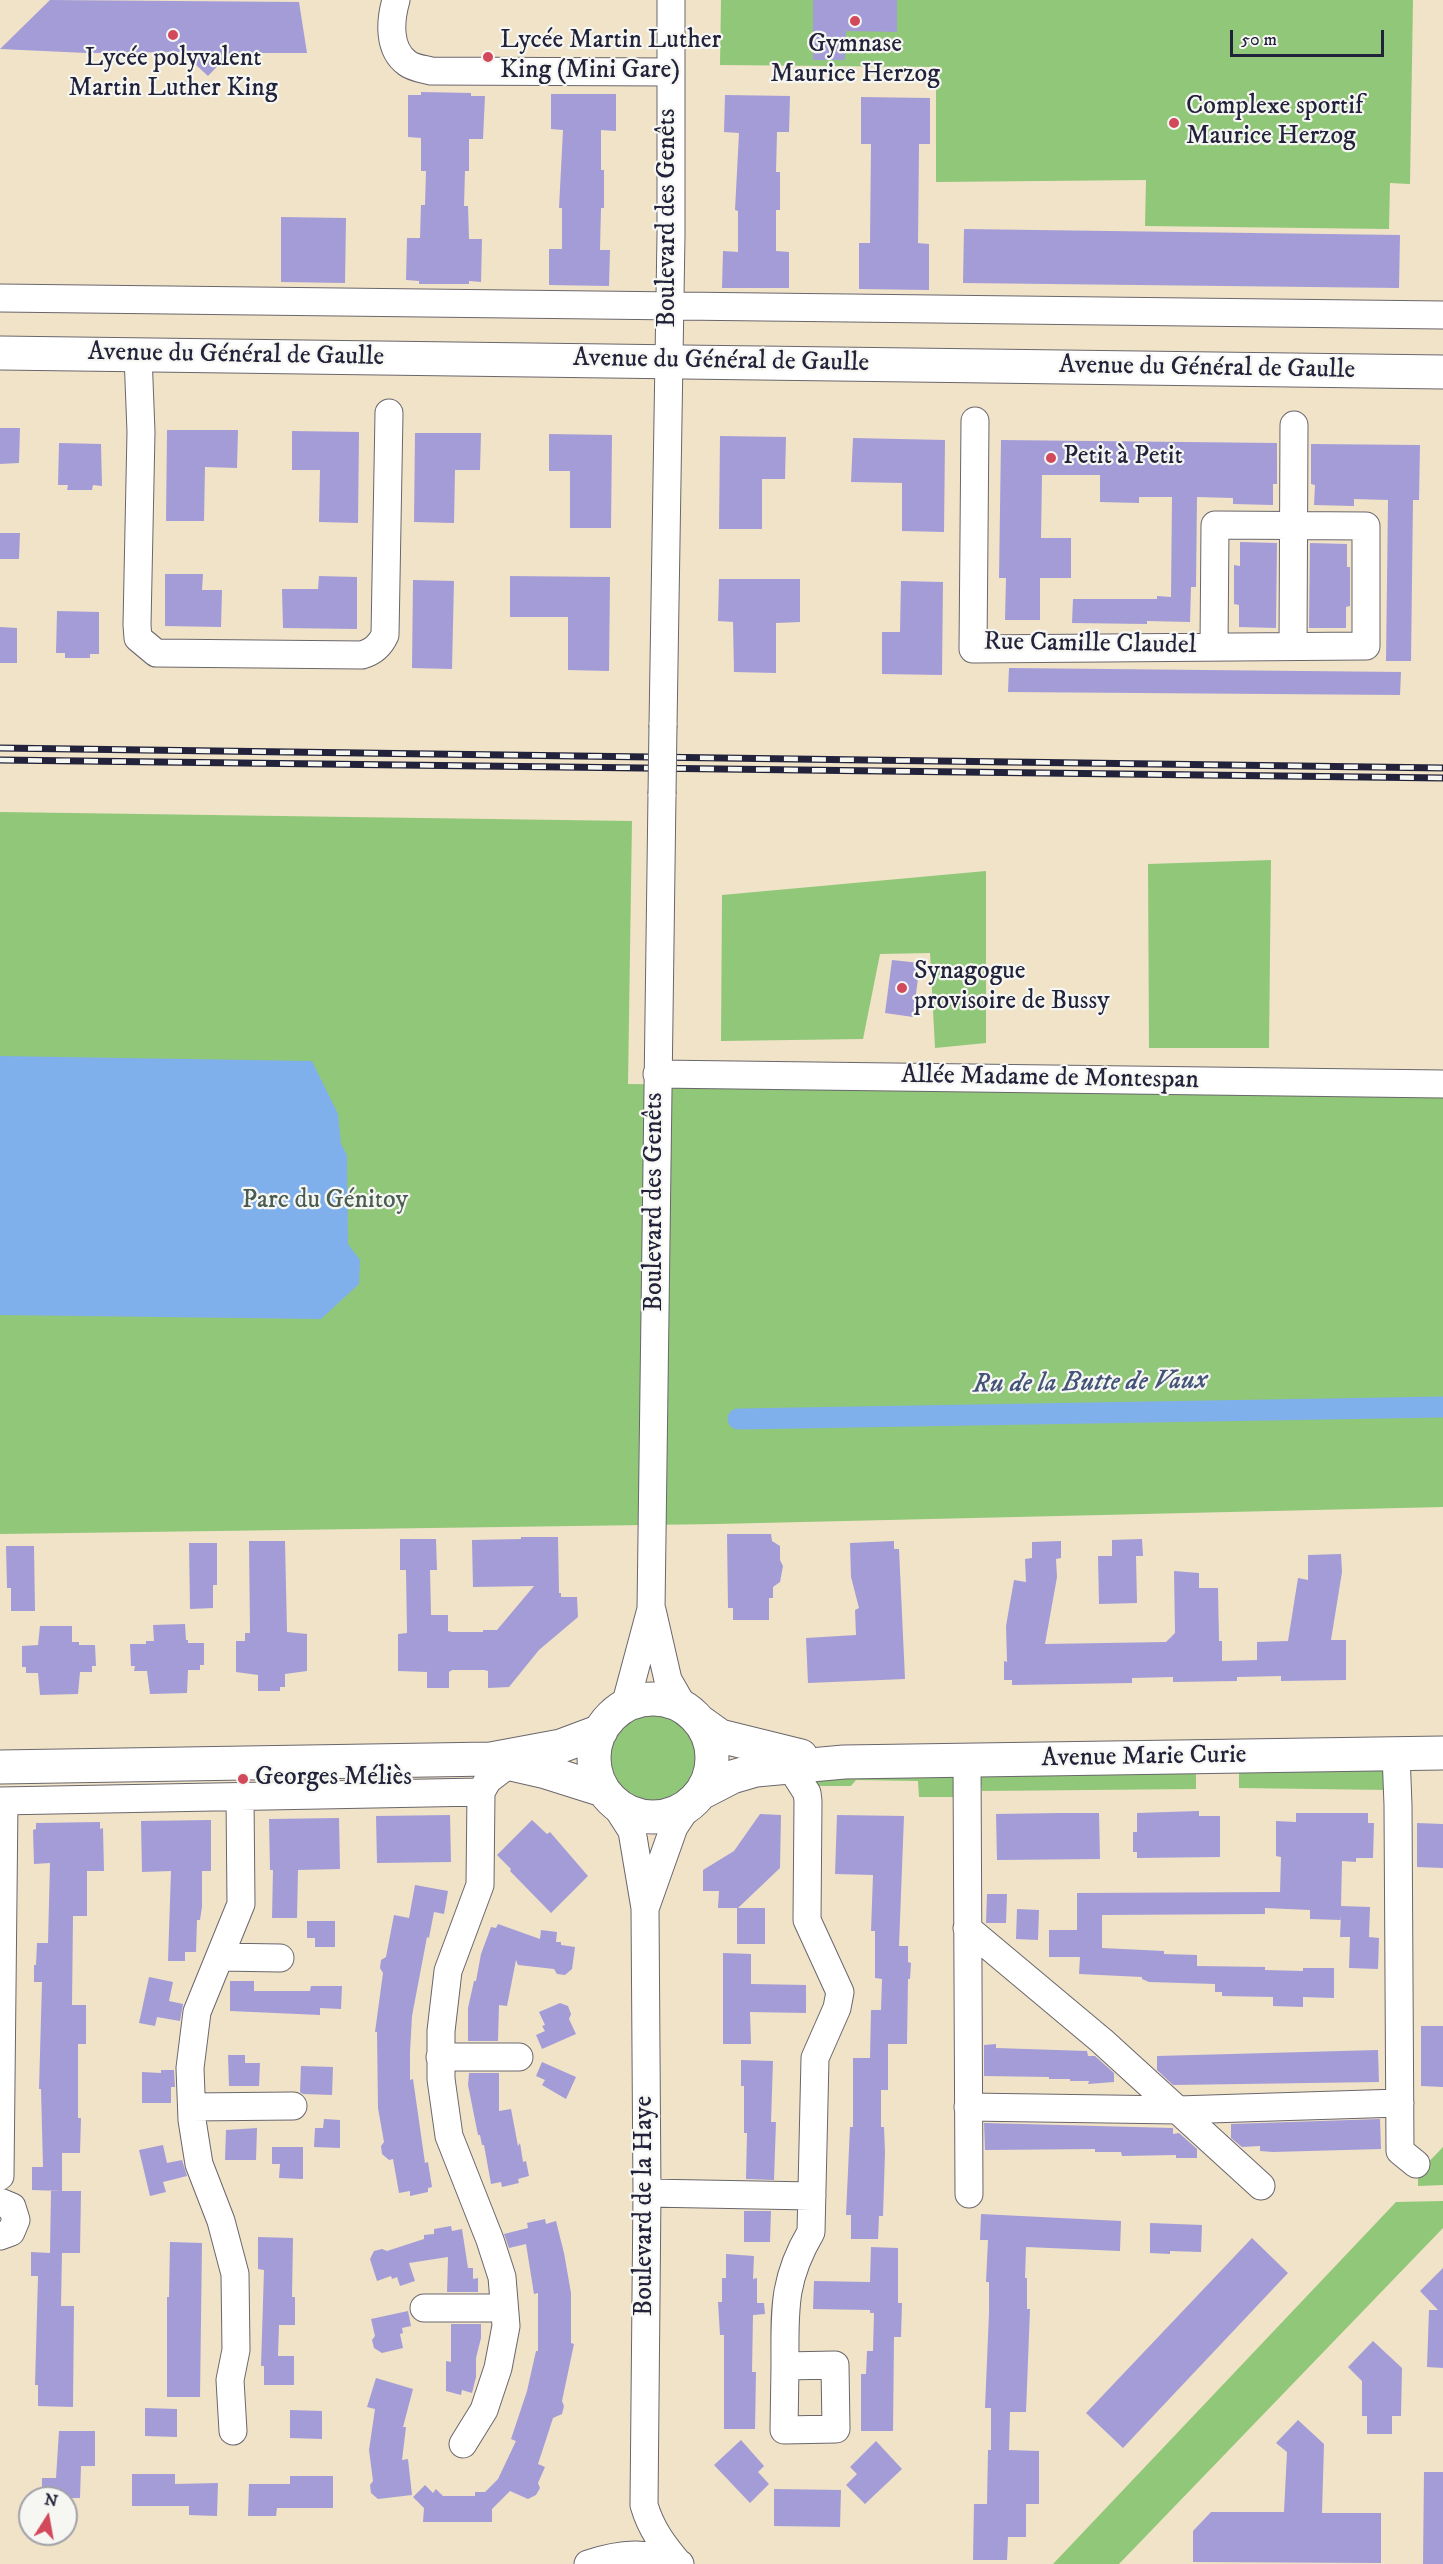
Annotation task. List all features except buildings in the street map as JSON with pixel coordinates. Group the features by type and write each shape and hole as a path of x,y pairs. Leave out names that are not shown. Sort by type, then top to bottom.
{"main road":[{"name":"Avenue du Général de Gaulle","path":"0,353 1443,372"},
{"path":"500,1761 546,1772 608,1796 631,1813 651,1818 671,1815 695,1799 710,1775 712,1756 709,1738 691,1715 670,1702 655,1699 625,1706 611,1717 600,1731 594,1750 595,1771 608,1796"},
{"name":"Avenue Marie Curie","path":"691,1715 720,1736 799,1756 844,1762 1443,1753"},
{"path":"0,1767 500,1761 561,1746 600,1731"},
{"name":"Avenue Marie Curie","path":"695,1799 746,1772 799,1780 844,1762"}],"street":[{"path":"396,0 392,29 394,48 408,64 431,71 670,72"},
{"name":"Boulevard des Genêts","path":"671,0 669,306 651,1609 668,1680 691,1715"},
{"path":"0,298 1443,315"},
{"path":"138,355 141,432 137,625 138,638 146,647 156,652 362,655 370,653 382,643 385,635 389,413"},
{"name":"Rue Camille Claudel","path":"975,421 972,543 973,649 1366,646 1366,526 1215,525 1214,647"},
{"path":"1293,646 1294,425"},
{"name":"Allée Madame de Montespan","path":"657,1074 1443,1084"},
{"name":"Boulevard des Genêts","path":"625,1706 651,1609"},
{"path":"1396,1754 1400,2151 1416,2164"},
{"path":"967,1760 969,2194"},
{"path":"463,2444 484,2410 498,2368 506,2326 501,2277 490,2240 449,2136 441,2079 441,2031 448,1971 480,1884 481,1792 500,1761"},
{"path":"785,2366 786,2291 801,2250 811,2232 815,2058 837,2008 840,1992 807,1920 799,1780"},
{"path":"0,2176 2,1801 481,1792"},
{"name":"Boulevard de la Haye","path":"608,1796 632,1831 645,1908 647,2193 644,2505 649,2523 658,2539 680,2564"},
{"path":"233,2431 230,2380 236,2350 235,2274 221,2221 199,2164 190,2068 197,2012 241,1904 240,1797"},
{"name":"Boulevard de la Haye","path":"645,1908 674,1827 695,1799"},
{"path":"967,1928 1102,2041 1262,2186"},
{"path":"220,1957 280,1958"},
{"path":"440,2057 519,2057"},
{"path":"968,2107 1178,2110 1400,2103"},
{"path":"192,2107 293,2106"},
{"path":"647,2193 812,2196"},
{"path":"0,2202 12,2207 16,2220 11,2232 0,2236"},
{"path":"424,2308 504,2308"},
{"name":"Boulevard de la Haye","path":"600,2560 630,2534 644,2505"},
{"path":"600,2560 635,2553 658,2556 680,2564"}],"green space":[{"name":"Complexe sportif Maurice Herzog","path":"721,0 1413,0 1410,184 1390,183 1389,229 1145,226 1146,180 936,182 936,67 720,65"},
{"name":"Parc du Génitoy","path":"0,812 632,821 628,1084 1443,1094 1443,1507 717,1524 0,1534"},
{"path":"1271,860 1269,1048 1149,1048 1148,864"},
{"path":"986,871 986,1043 935,1048 930,953 880,954 863,1039 721,1041 722,895"},
{"path":"650,1713 668,1716 683,1726 693,1741 696,1759 693,1777 683,1792 668,1802 650,1805 632,1802 617,1792 607,1777 604,1759 607,1741 617,1726 632,1716"},
{"path":"1388,1766 1388,1790 1239,1788 1239,1770"},
{"path":"1196,1770 1196,1789 982,1791 980,1773"},
{"path":"956,1773 958,1797 919,1797 918,1781 856,1780 851,1786 818,1786 817,1784 817,1779"},
{"path":"1443,2147 1443,2185 1418,2186 1418,2173"},
{"path":"1443,2201 1443,2228 1119,2564 1053,2564 1396,2202"}],"water":[{"path":"0,1056 312,1061 338,1114 341,1144 347,1155 348,1244 360,1260 359,1284 321,1319 0,1315"}],"waterway":[{"name":"Ru de la Butte de Vaux","path":"738,1419 1443,1407"}],"railway":[{"path":"0,748 1443,768"},
{"path":"0,760 1443,778"}],"place":[{"name":"Gymnase Maurice Herzog","path":"855,21"},
{"name":"Lycée polyvalent Martin Luther King","path":"173,35"},
{"name":"Lycée Martin Luther King (Mini Gare)","path":"488,57"},
{"name":"Complexe sportif Maurice Herzog","path":"1174,123"},
{"name":"Petit à Petit","path":"1051,458"},
{"name":"Synagogue provisoire de Bussy","path":"902,988"},
{"name":"Georges Méliès","path":"243,1779"}]}
